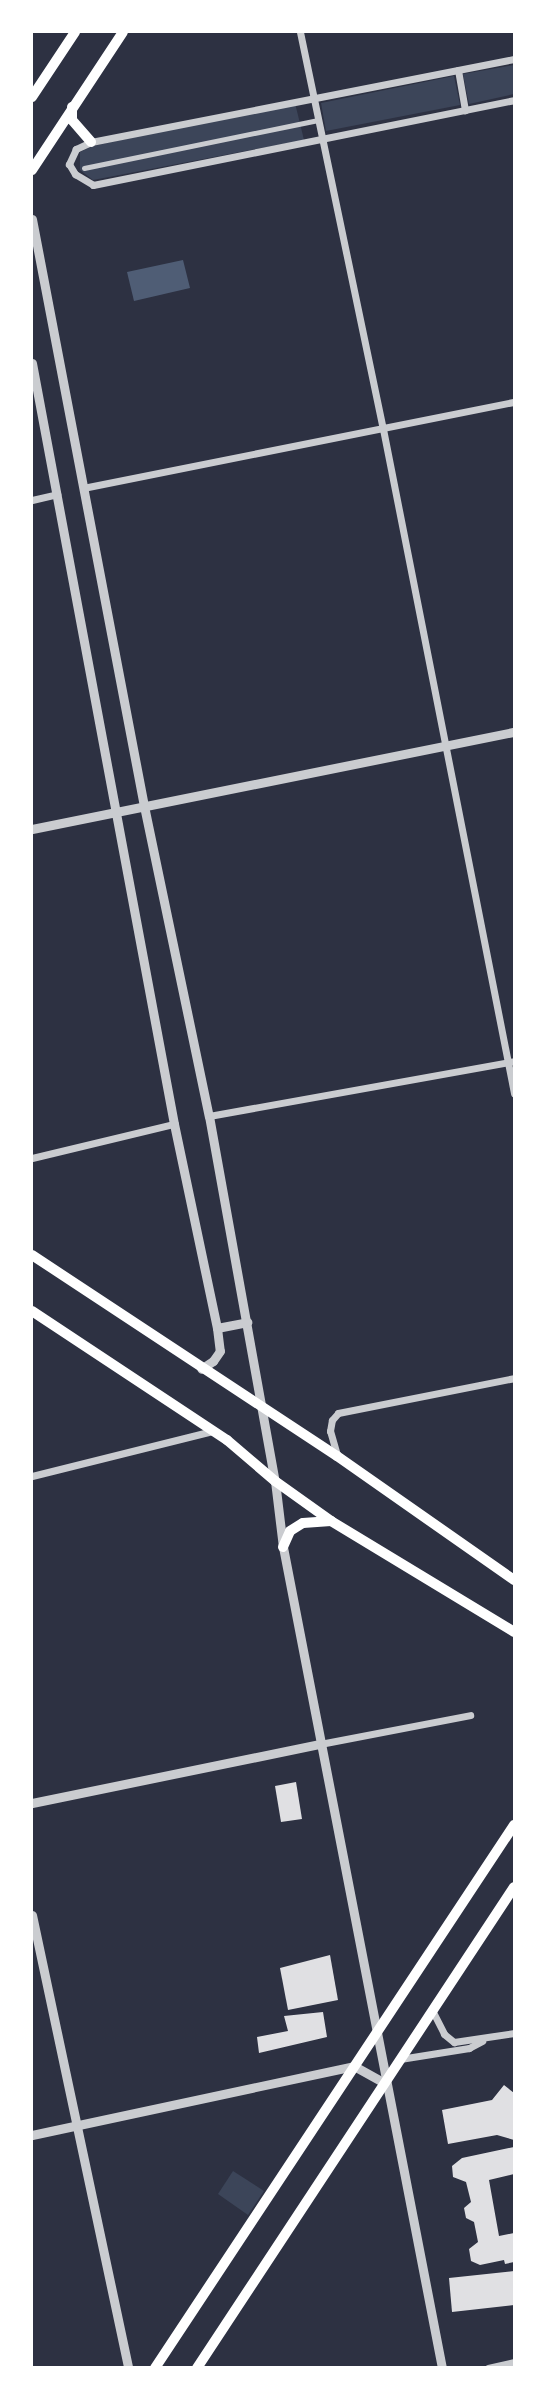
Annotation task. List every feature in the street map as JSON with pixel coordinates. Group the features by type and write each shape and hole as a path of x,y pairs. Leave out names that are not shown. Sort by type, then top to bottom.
{"main road":[{"path":"32,97 75,32"},
{"path":"32,170 123,32"},
{"path":"72,107 72,120 91,142"},
{"path":"32,1255 201,1369 337,1455 514,1580"},
{"path":"32,1311 212,1431 331,1521 514,1632"},
{"path":"282,1547 290,1531 303,1523 331,1521"},
{"path":"155,2368 514,1825"},
{"path":"197,2368 514,1887"}],"street":[{"path":"300,32 512,1061 514,1094"},
{"path":"514,59 91,142 76,149 69,164 75,174 93,185 514,100"},
{"path":"458,70 465,110"},
{"path":"84,168 318,120"},
{"path":"32,219 144,806 209,1116 275,1481 282,1547 442,2368"},
{"path":"32,363 174,1125 217,1328 220,1351 213,1361 201,1369"},
{"path":"83,488 514,402"},
{"path":"32,500 57,494"},
{"path":"32,829 514,732"},
{"path":"209,1116 512,1061"},
{"path":"32,1158 174,1125"},
{"path":"217,1328 247,1322"},
{"path":"337,1455 330,1431 332,1420 347,1410 514,1378"},
{"path":"32,1476 212,1431"},
{"path":"32,1803 470,1715"},
{"path":"32,1915 128,2368"},
{"path":"432,2010 444,2034 454,2042 514,2033"},
{"path":"400,2059 469,2048 486,2039"},
{"path":"32,2135 354,2066 385,2083"},
{"path":"488,2368 514,2362"}],"shaded area":[{"path":"514,65 514,94 469,104 463,74"},
{"path":"454,76 460,105 326,131 321,103"},
{"path":"295,103 304,140 93,180 80,170 80,152 93,146"},
{"path":"183,260 190,288 134,301 127,272"},
{"path":"233,2171 264,2191 248,2215 218,2194"}],"building":[{"path":"296,1782 302,1819 281,1822 275,1786"},
{"path":"330,1955 338,2000 288,2010 280,1968"},
{"path":"323,2012 327,2037 259,2053 257,2037 288,2031 284,2016"},
{"path":"504,2085 514,2093 514,2140 497,2135 448,2144 442,2110 492,2100"},
{"path":"514,2147 514,2174 489,2180 499,2236 514,2233 514,2262 505,2264 504,2260 480,2265 471,2261 469,2249 478,2242 474,2222 466,2218 464,2208 471,2202 466,2182 453,2177 452,2166 462,2158"},
{"path":"514,2271 514,2305 452,2312 449,2278"}]}
